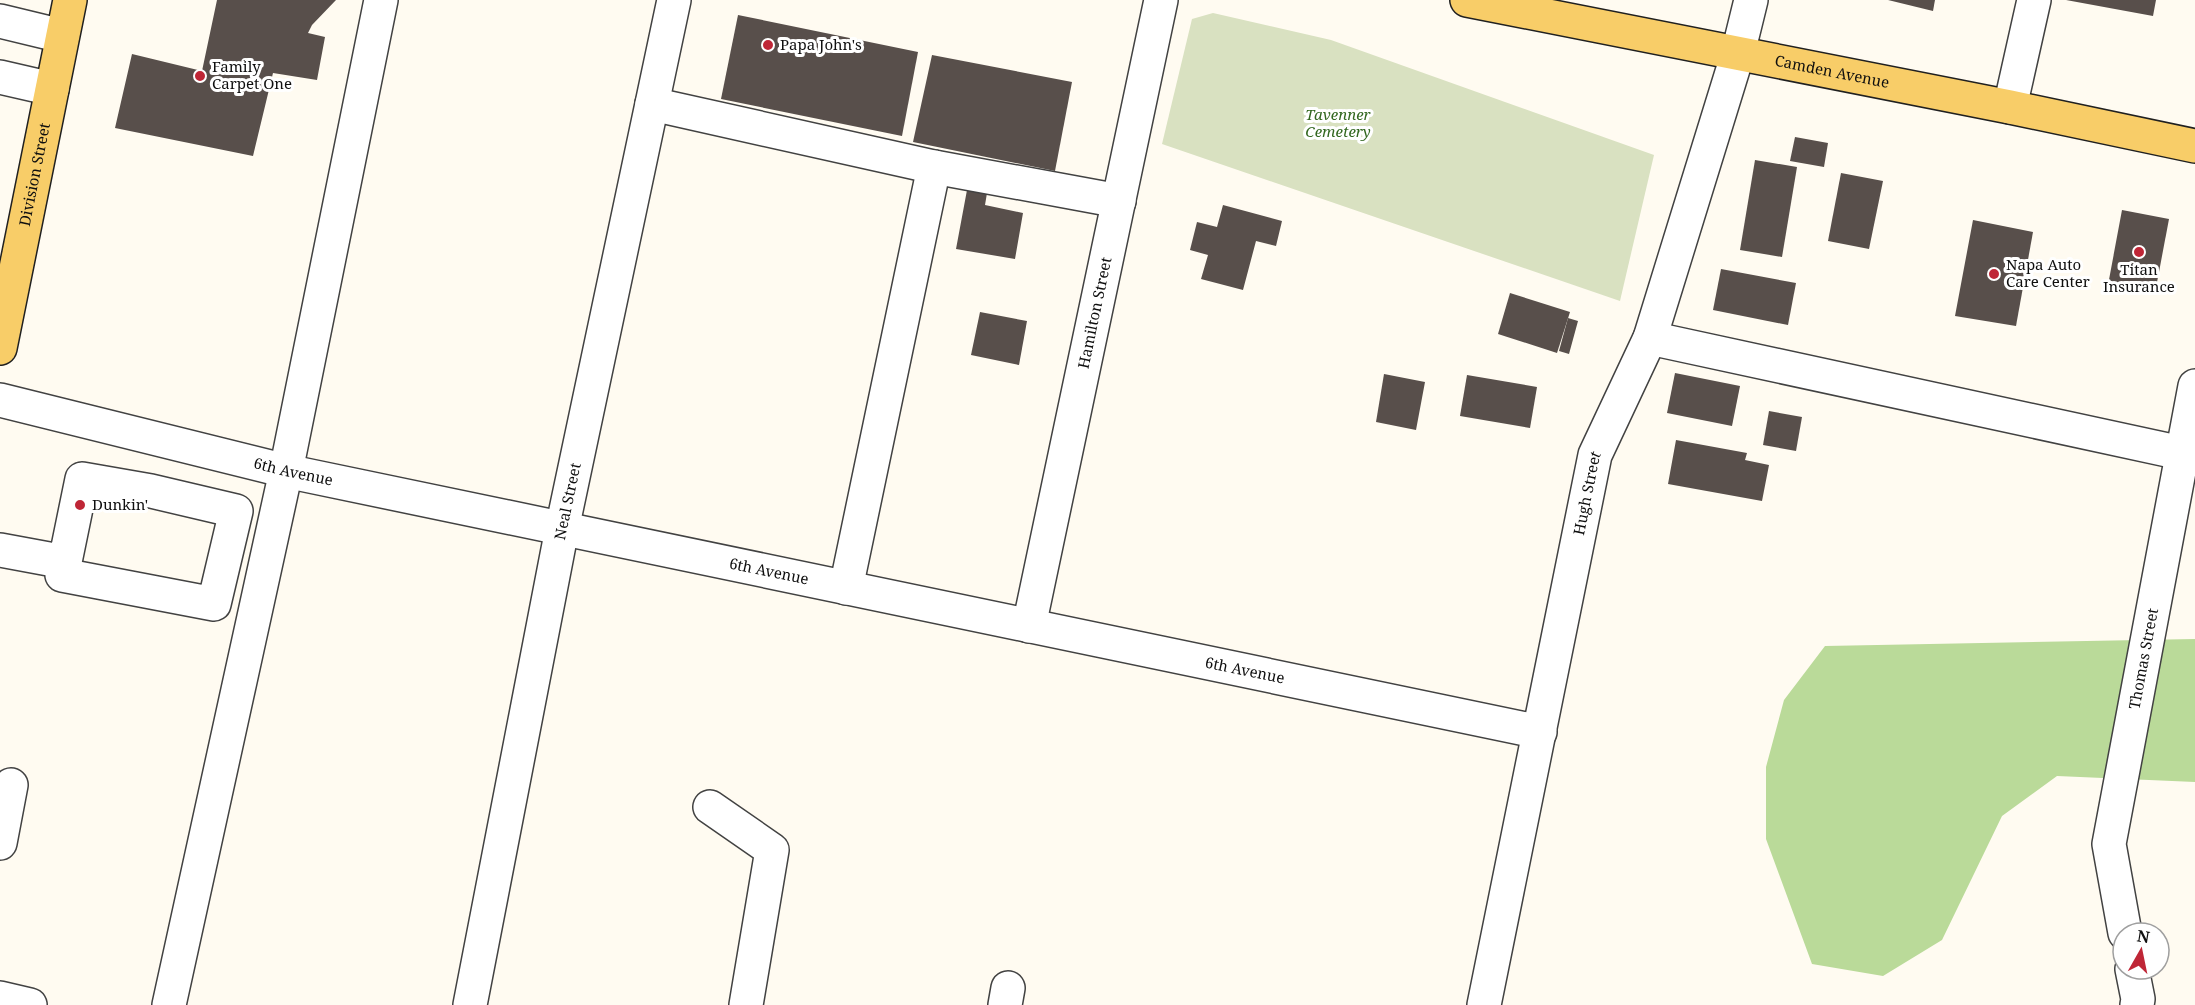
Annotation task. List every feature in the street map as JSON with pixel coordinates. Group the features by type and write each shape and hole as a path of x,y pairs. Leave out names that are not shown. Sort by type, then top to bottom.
{"main road":[{"name":"Division Street","path":"0,348 70,0"},
{"name":"Camden Avenue","path":"1467,0 2010,107 2194,140"}],"street":[{"path":"169,1005 286,471 381,0"},
{"name":"Neal Street","path":"470,1005 562,529 674,0"},
{"name":"Hamilton Street","path":"1029,626 1161,0"},
{"name":"Hugh Street","path":"1484,1005 1595,455 1650,338 1738,53 1751,0"},
{"path":"2010,107 2034,0"},
{"path":"0,21 62,36"},
{"path":"0,77 52,88"},
{"path":"652,104 934,167 1119,201"},
{"path":"846,588 934,167"},
{"path":"1650,338 2188,454"},
{"name":"Thomas Street","path":"2123,921 2109,843 2188,454 2195,386"},
{"name":"6th Avenue","path":"0,400 286,471 1540,732"},
{"path":"151,491 161,440"},
{"path":"82,479 151,491 236,512 214,604 104,581 62,575 82,479"},
{"path":"0,550 65,562"},
{"path":"0,843 11,785"},
{"path":"710,807 772,850 746,1005"},
{"path":"2134,981 2137,1005"},
{"path":"0,999 30,1005"}],"green space":[{"name":"Tavenner Cemetery","path":"1213,13 1331,40 1654,155 1620,301 1162,144 1192,19"},
{"path":"2195,639 2195,782 2057,776 2002,816 1942,940 1883,976 1812,964 1766,839 1766,767 1784,700 1825,646"}],"building":[{"name":"Family Carpet One","path":"217,0 336,0 312,25 308,33 325,37 317,80 273,73 253,156 115,128 132,54 202,71"},
{"path":"1888,0 1935,0 1933,11"},
{"path":"2066,0 2156,0 2153,16"},
{"path":"738,15 918,52 902,136 721,99"},
{"path":"932,55 1072,82 1055,171 913,142"},
{"path":"1795,137 1828,143 1824,167 1790,161"},
{"path":"1755,160 1797,167 1782,257 1740,250"},
{"path":"1841,173 1883,181 1869,249 1828,241"},
{"path":"967,190 987,193 985,205 1023,213 1015,259 956,249"},
{"path":"1223,205 1282,221 1276,246 1256,241 1243,290 1201,279 1208,255 1190,250 1197,222 1217,227"},
{"name":"Titan Insurance","path":"2122,210 2169,219 2155,293 2108,285"},
{"name":"Napa Auto Care Center","path":"1973,220 2033,232 2016,326 1955,316"},
{"path":"1721,269 1796,283 1788,325 1713,310"},
{"path":"1510,293 1570,312 1557,353 1498,334"},
{"path":"980,312 1027,321 1019,365 971,355"},
{"path":"1568,318 1578,321 1569,354 1559,351"},
{"path":"1675,373 1740,386 1732,426 1667,413"},
{"path":"1384,374 1425,382 1416,430 1376,422"},
{"path":"1467,375 1537,387 1530,428 1460,416"},
{"path":"1769,411 1802,417 1796,451 1763,445"},
{"path":"1676,440 1747,453 1745,460 1769,465 1762,501 1668,484"}],"place":[{"name":"Papa John's","path":"768,45"},
{"name":"Family Carpet One","path":"200,76"},
{"name":"Titan Insurance","path":"2139,252"},
{"name":"Napa Auto Care Center","path":"1994,274"},
{"name":"Dunkin'","path":"80,505"}]}
